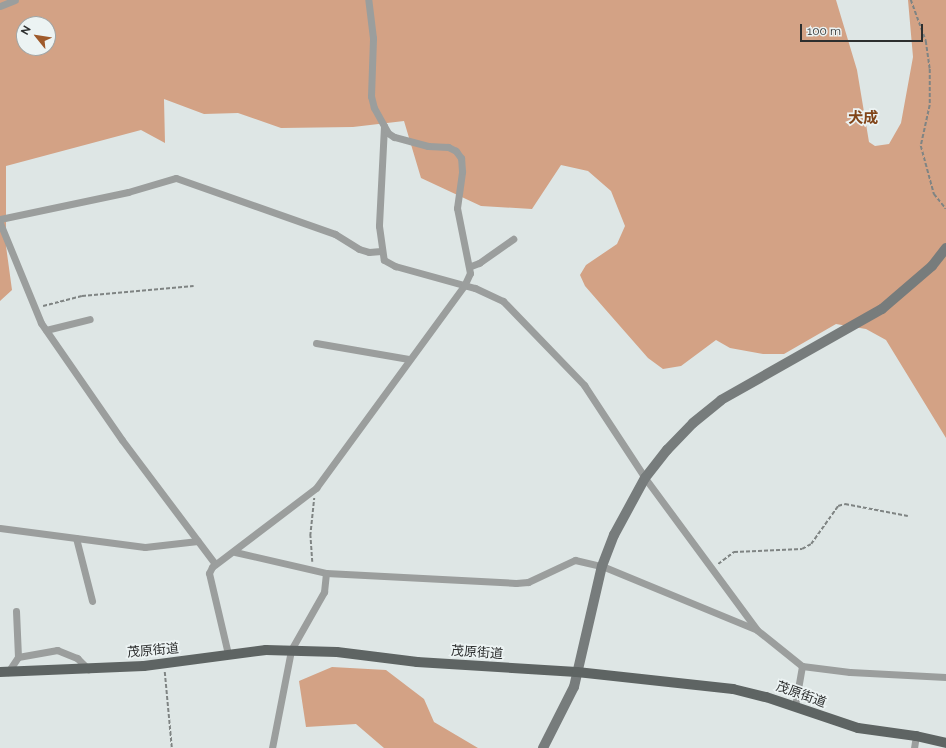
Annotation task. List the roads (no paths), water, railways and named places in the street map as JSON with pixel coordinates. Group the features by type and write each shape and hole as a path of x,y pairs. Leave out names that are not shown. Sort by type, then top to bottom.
{"main road":[{"name":"茂原街道","path":"4,672 164,664 228,654 291,650 337,652 417,662 577,672 733,689 795,706 858,728 916,736 946,743"}],"street":[{"path":"0,6 15,0"},
{"path":"228,654 209,573 215,564 235,552 316,488 409,359 469,280 471,266 457,208 462,171 461,158 456,152 448,147 428,146 394,137 384,126 374,108 371,96 373,38 368,0"},
{"path":"384,126 379,226 381,251 384,260 395,266 464,286 476,288 511,307 584,385 645,478 757,630 802,666 850,672 946,677"},
{"path":"0,219 128,192 176,178 184,179 251,206 335,234 358,249 369,252 381,251"},
{"path":"0,223 46,330 122,440 215,564"},
{"path":"471,266 479,263 512,239"},
{"path":"543,748 574,687 602,566 617,528 645,478 693,423 722,400 882,309 932,266 946,248"},
{"path":"46,330 90,319"},
{"path":"316,343 409,359"},
{"path":"0,528 145,546 198,541"},
{"path":"76,538 92,601"},
{"path":"235,552 312,568 326,573 516,583 528,582 575,560 602,566 757,630"},
{"path":"272,748 291,650 324,592 326,573"},
{"path":"16,611 18,657"},
{"path":"4,672 18,657 58,650 77,658 88,669"},
{"path":"795,706 802,666"},
{"path":"914,748 916,736"}],"district":[{"name":"犬成","path":"863,119"}]}
